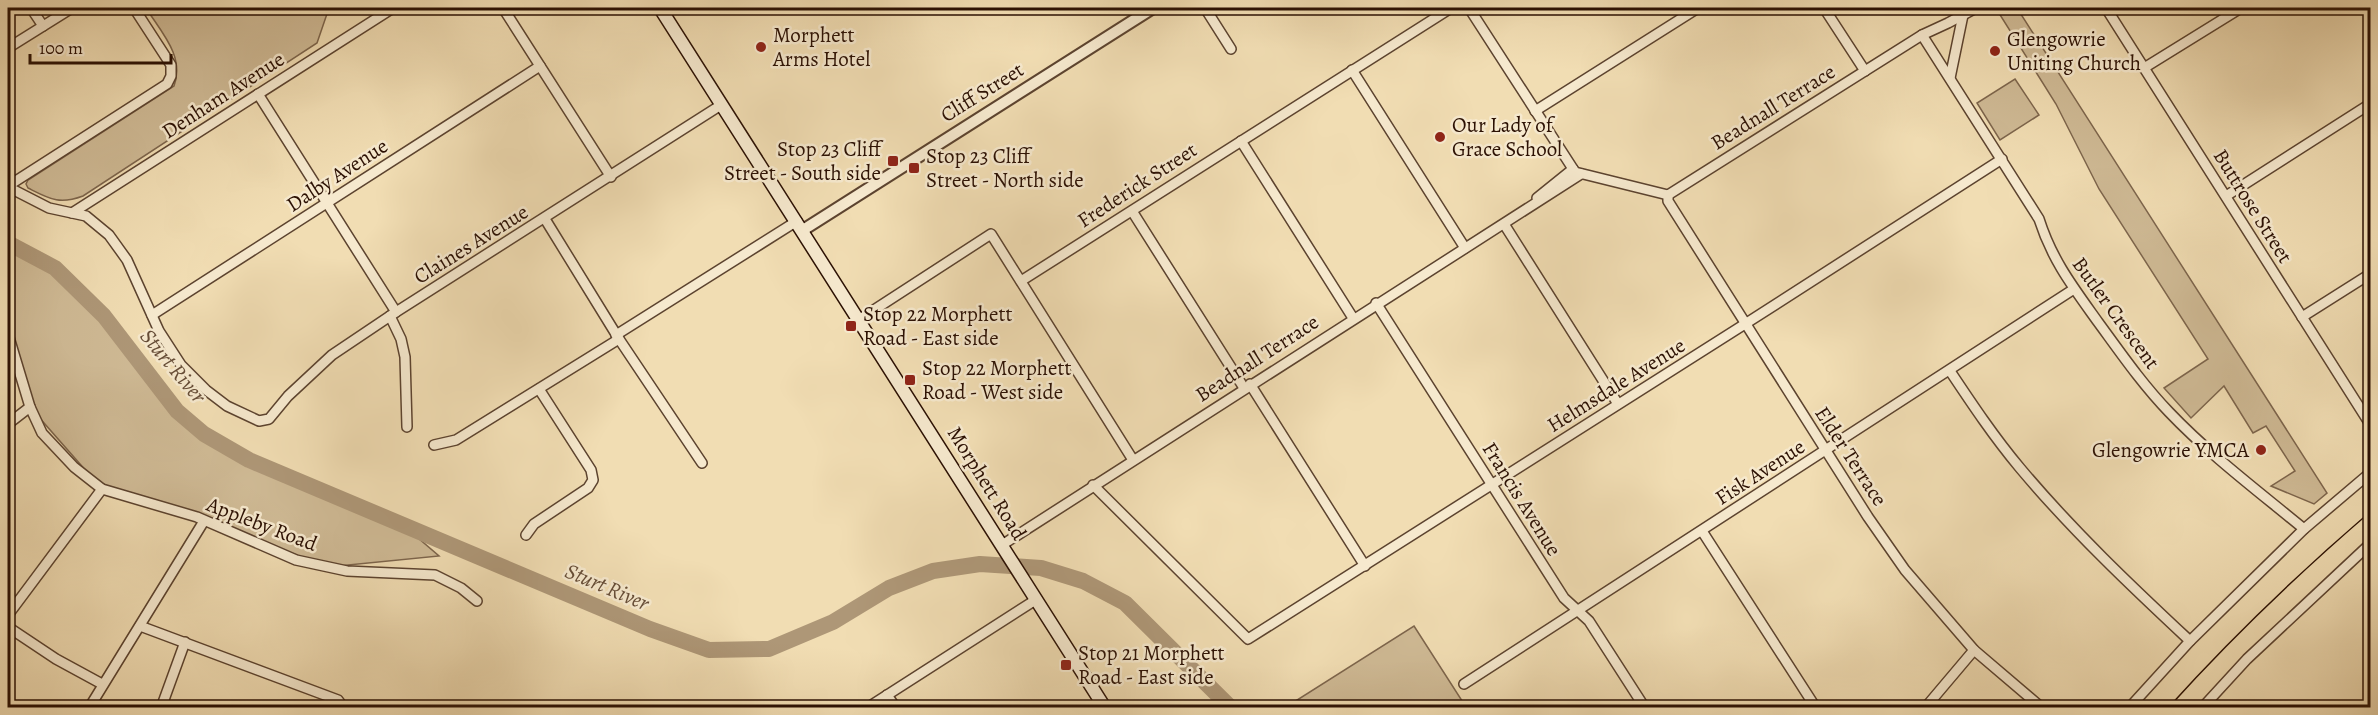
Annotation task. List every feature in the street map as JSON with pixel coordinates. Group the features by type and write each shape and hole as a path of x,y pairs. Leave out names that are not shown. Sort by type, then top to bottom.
{"main road":[{"name":"Morphett Road","path":"660,8 860,318 1105,708"}],"street":[{"path":"31,8 43,26"},
{"path":"8,48 72,8"},
{"path":"134,8 171,65 171,76 167,84 8,186 49,208 86,216 109,235 128,260 152,315"},
{"name":"Denham Avenue","path":"72,213 393,8"},
{"path":"503,8 610,177"},
{"name":"Cliff Street","path":"800,226 1153,8"},
{"path":"1205,8 1231,49"},
{"name":"Frederick Street","path":"1021,281 1451,8"},
{"path":"1469,8 1577,172 1668,195"},
{"path":"1535,111 1698,8"},
{"path":"1824,8 1864,71"},
{"name":"Beadnall Terrace","path":"1668,195 1922,35 1976,8"},
{"name":"Buttrose Street","path":"2106,8 2370,424"},
{"path":"2144,68 2241,8"},
{"path":"1950,78 1963,15"},
{"name":"Butler Crescent","path":"1922,35 2039,219 2048,246 2074,288 2132,367 2167,410 2202,445 2304,529"},
{"name":"Dalby Avenue","path":"152,315 540,66"},
{"path":"1352,70 1465,248"},
{"path":"258,94 327,203 393,314 405,357 407,427"},
{"path":"2226,196 2370,104"},
{"name":"Claines Avenue","path":"152,315 159,331 181,365 206,390 227,406 251,418 259,421 269,419 288,396 332,355 722,105"},
{"path":"1241,141 1353,318"},
{"name":"Helmsdale Avenue","path":"1093,485 1248,639 2002,159"},
{"name":"Beadnall Terrace","path":"1004,549 1093,485 1376,303 1504,224 1577,172"},
{"name":"Elder Terrace","path":"1668,195 1668,201 1745,324 1905,570 1974,650 2042,708"},
{"path":"1131,211 1365,566"},
{"path":"545,219 617,337 702,464"},
{"path":"1504,224 1618,404"},
{"path":"434,446 456,440 617,337 800,226"},
{"path":"860,318 991,234 1133,459"},
{"path":"2302,317 2370,274"},
{"name":"Fisk Avenue","path":"1464,684 1950,371 2074,288"},
{"name":"Francis Avenue","path":"1376,303 1564,598 1589,621 1645,708"},
{"name":"Appleby Road","path":"8,334 30,407 42,433 74,467 102,489 204,521 296,560 347,571 435,575 461,588 477,601"},
{"path":"1950,371 1981,418 2045,497 2096,552 2190,642"},
{"path":"526,535 534,524 588,488 593,480 591,470 538,389"},
{"path":"8,424 30,407"},
{"path":"2129,708 2190,642 2304,529 2370,473"},
{"path":"8,615 102,489"},
{"path":"89,708 204,521"},
{"path":"1702,531 1816,708"},
{"path":"2202,708 2247,659 2370,544"},
{"path":"867,708 1037,599"},
{"path":"140,626 339,700 344,708"},
{"path":"8,627 56,659 102,684"},
{"path":"161,708 185,642"},
{"path":"1924,708 1974,650"},
{"path":"887,695 896,708"}],"shaded area":[{"path":"146,8 329,8 317,43 83,196 75,199 55,200 28,188 26,184 28,180 174,86 177,75 174,54"},
{"path":"2017,8 2327,493 2314,504 2271,486 2295,471 2266,426 2253,433 2224,386 2191,418 2164,388 2208,359 2099,189 2056,104 1997,10"},
{"path":"2015,79 2039,115 2000,140 1977,103"},
{"path":"8,243 55,268 104,316 177,411 204,434 249,460 404,526 439,556 328,567 197,517 102,489 30,407 8,342"},
{"path":"1414,626 1466,707 1286,707"}],"waterway":[{"name":"Sturt River","path":"8,243 55,268 104,316 177,411 204,434 249,460 650,629 709,650 769,649 833,622 889,588 933,571 980,564 1041,568 1083,581 1125,603 1231,708"}],"tram line":[{"path":"2168,708 2266,607 2370,512"}],"place":[{"name":"Morphett Arms Hotel","path":"761,47"},
{"name":"Glengowrie Uniting Church","path":"1995,51"},
{"name":"Our Lady of Grace School","path":"1440,137"},
{"name":"Stop 23 Cliff Street - South side","path":"893,161"},
{"name":"Stop 23 Cliff Street - North side","path":"914,168"},
{"name":"Stop 22 Morphett Road - East side","path":"851,326"},
{"name":"Stop 22 Morphett Road - West side","path":"910,380"},
{"name":"Glengowrie YMCA","path":"2261,450"},
{"name":"Stop 21 Morphett Road - East side","path":"1066,665"}]}
